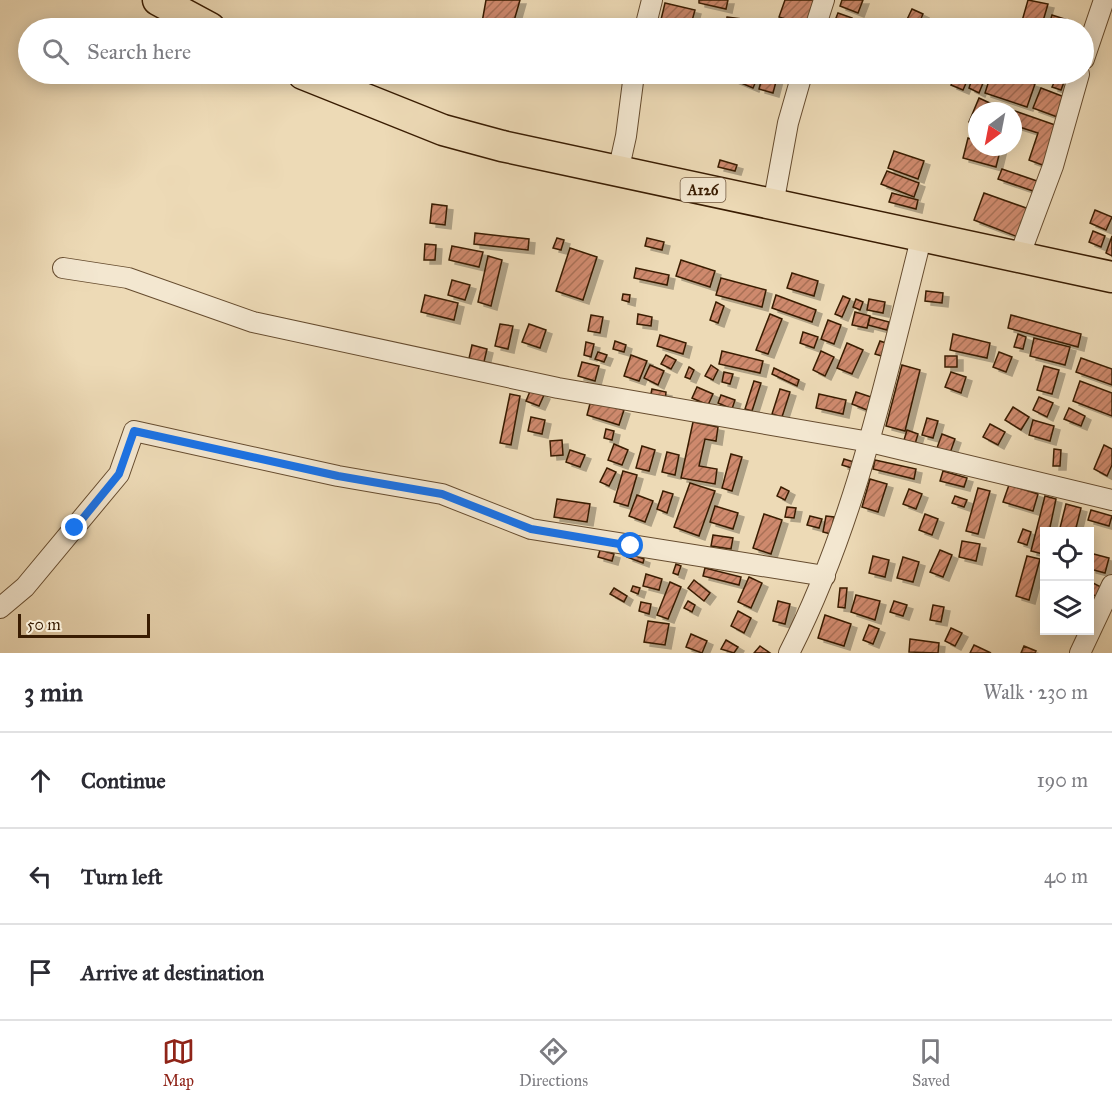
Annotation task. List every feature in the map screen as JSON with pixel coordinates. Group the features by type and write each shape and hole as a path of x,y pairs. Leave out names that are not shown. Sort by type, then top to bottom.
{"highway":[{"path":"158,0 191,18"},
{"name":"A126","path":"328,84 443,130 618,172 1112,277"}],"street":[{"path":"648,18 652,0"},
{"path":"818,18 824,0"},
{"path":"1094,28 1104,0"},
{"path":"618,172 626,136 633,84"},
{"path":"773,205 788,123 799,84"},
{"path":"1019,257 1053,166 1076,84"},
{"path":"789,653 825,576 870,442 922,235"},
{"path":"63,268 128,278 253,322 558,387 870,442 1112,500"},
{"path":"0,608 26,587 119,474 134,431 338,476 442,494 531,529 825,576"},
{"path":"1080,653 1112,585"}],"building":[{"path":"486,0 520,0 515,18 483,18"},
{"path":"699,0 728,0 726,9 699,3"},
{"path":"785,0 815,0 809,18 779,17"},
{"path":"842,0 863,0 858,13 840,6"},
{"path":"1028,0 1048,4 1044,18 1023,18"},
{"path":"665,3 695,10 693,18 661,18"},
{"path":"912,9 923,14 921,18 908,18"},
{"path":"838,13 852,18 836,18"},
{"path":"760,84 775,84 773,93 759,89"},
{"path":"951,84 966,84 963,90"},
{"path":"970,84 983,84 979,93 969,88"},
{"path":"988,84 1035,84 1027,107 1022,105 1022,102 1012,102 985,93"},
{"path":"1053,84 1063,84 1061,90 1052,87"},
{"path":"1041,88 1067,98 1060,118 1033,108"},
{"path":"1022,113 1058,126 1045,166 1029,160 1038,133 1022,128"},
{"path":"968,138 968,156 999,156 996,167 963,158"},
{"path":"894,151 924,161 918,179 888,168"},
{"path":"720,160 737,165 735,171 718,167"},
{"path":"1002,169 1037,181 1033,191 998,179"},
{"path":"887,171 919,183 914,197 881,184"},
{"path":"892,193 918,200 916,209 889,202"},
{"path":"984,193 1029,209 1018,237 974,220"},
{"path":"432,204 447,206 445,225 430,223"},
{"path":"1095,210 1112,217 1106,230 1090,223"},
{"path":"1093,231 1105,236 1101,247 1089,242"},
{"path":"475,233 529,239 528,250 474,244"},
{"path":"1112,236 1112,256 1106,253"},
{"path":"557,238 564,240 561,250 553,248"},
{"path":"647,238 664,242 662,250 645,246"},
{"path":"425,244 436,245 435,260 424,260"},
{"path":"452,246 483,252 479,267 449,260"},
{"path":"570,248 597,257 583,300 556,291"},
{"path":"488,256 502,260 491,306 478,302"},
{"path":"681,260 715,271 710,287 676,276"},
{"path":"636,268 669,275 667,285 634,278"},
{"path":"792,273 818,281 814,296 787,288"},
{"path":"721,278 766,290 762,307 716,295"},
{"path":"452,280 470,285 465,300 448,295"},
{"path":"926,291 943,293 942,303 925,301"},
{"path":"623,294 630,295 629,302 622,300"},
{"path":"425,295 458,303 454,320 421,312"},
{"path":"776,295 816,310 812,322 772,308"},
{"path":"843,296 850,299 842,317 835,314"},
{"path":"856,299 863,302 860,310 853,307"},
{"path":"869,299 885,302 883,313 867,310"},
{"path":"716,302 724,306 718,323 710,320"},
{"path":"855,312 870,316 867,328 852,325"},
{"path":"638,314 652,317 651,326 637,324"},
{"path":"770,314 782,319 768,354 756,350"},
{"path":"591,315 603,317 600,333 588,331"},
{"path":"1011,315 1081,334 1078,347 1008,328"},
{"path":"870,317 889,322 887,330 868,325"},
{"path":"828,320 841,325 834,344 821,339"},
{"path":"500,324 513,326 508,349 495,346"},
{"path":"529,324 546,330 540,348 522,342"},
{"path":"803,332 818,337 814,348 800,343"},
{"path":"953,334 990,343 987,358 950,350"},
{"path":"1018,334 1026,337 1023,349 1014,347"},
{"path":"660,335 686,343 683,354 657,346"},
{"path":"1034,338 1070,347 1065,365 1030,356"},
{"path":"615,341 626,345 624,352 613,349"},
{"path":"880,341 889,344 885,357 875,354"},
{"path":"586,342 594,344 591,357 584,355"},
{"path":"847,343 863,350 852,374 837,368"},
{"path":"472,345 487,349 483,366 468,363"},
{"path":"722,351 763,361 760,373 719,364"},
{"path":"821,351 834,357 825,376 813,370"},
{"path":"598,352 607,355 604,362 595,359"},
{"path":"999,352 1012,357 1006,372 993,367"},
{"path":"631,355 647,361 639,381 624,376"},
{"path":"666,355 676,360 671,369 661,364"},
{"path":"945,356 957,356 957,367 945,367"},
{"path":"1081,358 1112,369 1112,385 1076,372"},
{"path":"582,362 599,366 595,381 578,376"},
{"path":"650,365 664,371 658,385 644,378"},
{"path":"711,365 718,370 713,380 705,376"},
{"path":"902,365 920,370 905,431 886,426"},
{"path":"1044,366 1059,370 1052,394 1037,390"},
{"path":"689,367 694,370 690,379 685,377"},
{"path":"774,368 799,380 797,386 772,374"},
{"path":"724,372 733,374 730,384 722,382"},
{"path":"951,372 966,377 961,393 945,387"},
{"path":"754,381 761,383 752,411 745,409"},
{"path":"1080,381 1112,393 1112,416 1073,401"},
{"path":"697,387 713,394 708,405 692,398"},
{"path":"531,389 544,395 539,406 526,401"},
{"path":"652,389 666,392 665,401 650,398"},
{"path":"780,389 790,392 782,417 772,414"},
{"path":"856,392 871,397 867,410 852,404"},
{"path":"510,394 520,396 511,445 500,443"},
{"path":"819,394 846,400 843,414 816,408"},
{"path":"721,395 735,400 732,409 718,403"},
{"path":"1039,397 1053,403 1047,417 1033,410"},
{"path":"591,400 624,410 619,425 587,415"},
{"path":"1013,407 1029,417 1021,430 1005,420"},
{"path":"1069,408 1085,416 1081,426 1064,419"},
{"path":"531,417 545,420 542,434 528,431"},
{"path":"927,418 938,421 933,438 922,435"},
{"path":"1033,420 1054,426 1050,441 1029,435"},
{"path":"693,422 718,427 716,441 705,439 699,466 717,469 715,484 681,478"},
{"path":"990,424 1005,432 998,445 983,437"},
{"path":"606,429 614,431 612,440 604,438"},
{"path":"907,430 918,434 915,444 904,440"},
{"path":"942,434 955,439 950,453 937,448"},
{"path":"562,440 563,455 551,456 550,441"},
{"path":"614,444 628,450 622,465 608,460"},
{"path":"1104,445 1112,449 1112,465 1107,476 1094,469"},
{"path":"642,446 655,450 649,471 636,468"},
{"path":"1054,449 1061,450 1060,466 1053,466"},
{"path":"570,450 585,455 580,467 566,462"},
{"path":"667,452 679,455 675,475 662,472"},
{"path":"731,454 742,457 732,491 722,488"},
{"path":"844,459 857,463 855,469 842,465"},
{"path":"875,460 916,469 914,479 873,469"},
{"path":"607,468 616,472 609,486 600,482"},
{"path":"623,471 637,475 628,506 614,502"},
{"path":"943,471 967,478 964,487 940,481"},
{"path":"870,479 887,484 878,512 862,507"},
{"path":"690,483 715,491 699,536 674,527"},
{"path":"1009,485 1038,494 1033,511 1003,502"},
{"path":"781,487 789,491 785,500 777,496"},
{"path":"978,488 990,491 978,534 966,531"},
{"path":"909,489 922,494 916,509 903,504"},
{"path":"663,491 673,494 667,513 657,509"},
{"path":"637,495 653,501 645,522 629,516"},
{"path":"955,496 967,500 964,507 952,503"},
{"path":"1045,496 1056,499 1050,527 1040,527 1040,553 1031,551"},
{"path":"557,499 590,504 587,522 554,517"},
{"path":"1066,504 1081,508 1076,527 1060,527"},
{"path":"715,506 738,513 733,529 710,522"},
{"path":"787,507 796,508 794,518 785,517"},
{"path":"1091,510 1112,516 1109,526 1088,520"},
{"path":"764,514 782,520 771,554 753,548"},
{"path":"925,514 938,519 932,535 919,530"},
{"path":"810,516 822,519 819,528 807,525"},
{"path":"826,516 834,517 831,534 823,532"},
{"path":"1023,529 1031,532 1027,545 1018,542"},
{"path":"713,535 733,538 731,549 711,546"},
{"path":"962,541 980,544 976,561 959,557"},
{"path":"600,550 614,554 612,561 598,557"},
{"path":"940,550 952,555 943,577 930,572"},
{"path":"628,553 644,559 643,563 627,557"},
{"path":"1094,554 1109,558 1105,573 1094,570"},
{"path":"873,556 889,560 885,577 869,573"},
{"path":"1027,556 1040,559 1029,600 1016,596"},
{"path":"903,557 919,562 913,582 897,578"},
{"path":"676,564 681,566 678,575 673,573"},
{"path":"705,568 741,577 739,585 703,576"},
{"path":"646,574 662,579 659,590 643,586"},
{"path":"749,577 762,583 751,608 738,602"},
{"path":"694,580 710,593 704,601 688,588"},
{"path":"670,582 681,587 668,619 657,615"},
{"path":"1094,584 1101,587 1097,597 1094,595"},
{"path":"633,586 640,588 638,594 631,591"},
{"path":"614,588 627,596 624,602 610,594"},
{"path":"840,588 847,588 845,608 838,607"},
{"path":"856,595 880,601 875,620 851,612"},
{"path":"688,601 695,605 692,612 684,608"},
{"path":"778,601 790,604 785,624 773,621"},
{"path":"894,601 907,605 903,616 890,612"},
{"path":"641,602 651,604 649,614 639,611"},
{"path":"933,605 944,607 941,622 930,620"},
{"path":"738,611 751,618 744,633 731,626"},
{"path":"825,615 851,624 844,646 818,638"},
{"path":"648,621 669,624 665,645 644,642"},
{"path":"869,625 879,629 873,644 863,640"},
{"path":"951,628 962,633 955,646 945,641"},
{"path":"691,634 707,641 702,653 686,647"},
{"path":"910,639 939,643 938,653 909,652"},
{"path":"726,640 738,647 734,653 721,649"},
{"path":"974,645 991,653 970,653"},
{"path":"760,646 770,653 754,653"},
{"path":"1024,646 1036,651 1035,653 1021,653"}],"route":[{"path":"75,528 119,474 134,431 338,476 442,494 531,529 631,546"}]}
